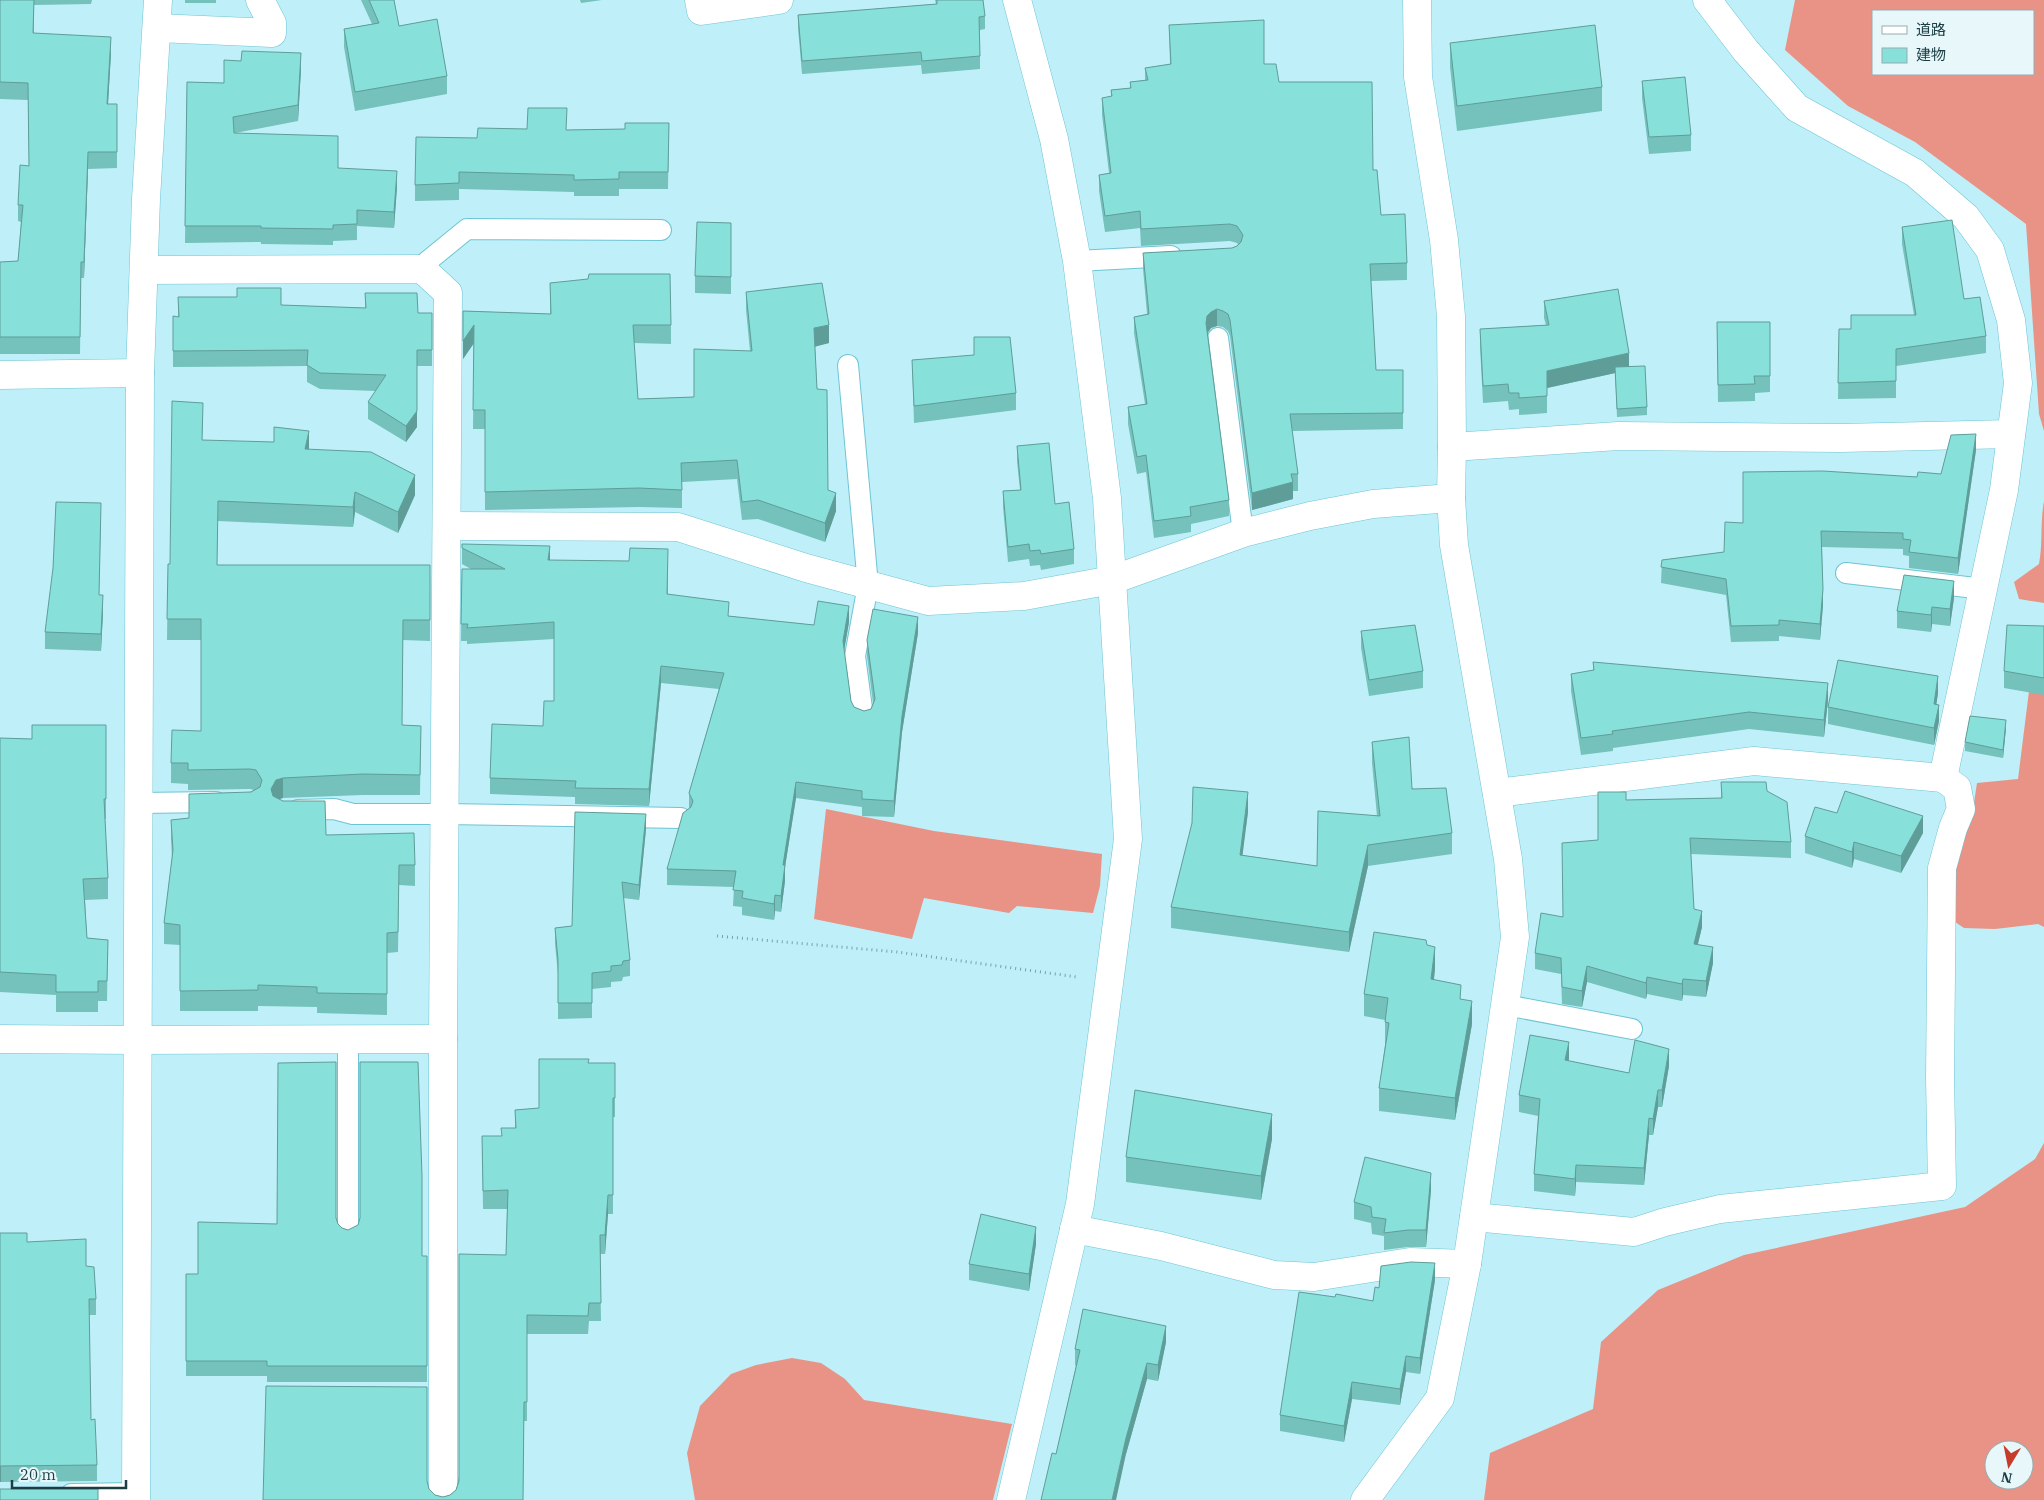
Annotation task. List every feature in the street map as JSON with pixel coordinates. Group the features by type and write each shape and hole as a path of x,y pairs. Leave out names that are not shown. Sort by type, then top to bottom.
{"street":[{"path":"136,1496 140,373 158,0"},
{"path":"156,28 272,33 272,23 260,0"},
{"path":"699,0 701,11 779,0"},
{"path":"1011,1500 1080,1204 1128,839 1107,498 1077,261 1054,139 1017,0"},
{"path":"1365,1500 1440,1398 1467,1264 1515,937 1508,859 1454,546 1451,498 1451,316 1444,240 1418,76 1417,0"},
{"path":"1707,0 1746,51 1797,108 1915,173 1966,216 1990,250 2011,320 2018,383 2004,490 1944,778"},
{"path":"144,270 422,268 448,294 443,1039 433,1394 443,1500"},
{"path":"0,375 140,373"},
{"path":"1452,447 1618,436 1841,438 2011,434"},
{"path":"447,526 678,527 806,568 928,601 1024,596 1112,580 1243,532 1373,504 1451,498"},
{"path":"1474,1217 1634,1232 1720,1209 1942,1186 1940,1078 1942,868 1953,828 1961,809 1957,788 1944,778 1754,761 1497,793"},
{"path":"0,1039 443,1039"},
{"path":"1074,1229 1161,1246 1274,1275 1314,1277 1410,1262 1467,1264"}],"lane":[{"path":"418,269 467,228 661,230"},
{"path":"1077,261 1192,255"},
{"path":"1218,338 1243,532"},
{"path":"848,365 868,585 855,656 863,716"},
{"path":"1846,573 1984,589"},
{"path":"139,803 232,802"},
{"path":"284,810 334,810 353,814 681,818"},
{"path":"1506,1005 1632,1029"},
{"path":"348,1039 348,1234"},
{"path":"49,1494 136,1496"}],"path":[{"path":"717,936 897,952 1110,981"}],"shaded area":[{"path":"1795,0 2044,0 2044,431 2039,414 2026,224 1915,142 1848,106 1785,50"},
{"path":"2044,501 2044,603 2019,599 2014,582 2039,564"},
{"path":"2030,683 2044,683 2044,927 2038,924 1995,929 1964,928 1936,909 1972,816 1977,783 2018,779"},
{"path":"826,809 934,831 1102,854 1100,886 1093,913 1017,906 1009,913 924,898 912,939 814,919"},
{"path":"2044,1143 2044,1500 1484,1500 1490,1453 1593,1409 1601,1342 1658,1290 1744,1255 1965,1207 2035,1159"},
{"path":"792,1358 821,1363 845,1379 864,1400 1012,1424 993,1500 695,1500 687,1453 700,1406 731,1374 756,1365"}],"building":[{"path":"0,0 34,0 33,33 111,37 107,104 117,104 117,152 88,152 84,262 81,262 80,337 0,337 0,262 18,261 23,205 18,205 20,165 29,166 28,83 0,82"},
{"path":"369,0 394,0 399,26 437,19 447,76 355,92 344,29 379,23"},
{"path":"937,0 983,0 985,16 979,17 980,56 922,61 921,52 802,61 798,15 937,4"},
{"path":"1264,20 1264,64 1276,64 1279,82 1372,82 1373,170 1377,170 1381,215 1405,214 1407,263 1370,264 1376,370 1403,370 1403,413 1290,414 1298,474 1291,474 1293,482 1252,493 1230,320 1228,314 1217,309 1207,316 1206,323 1229,500 1190,507 1191,516 1154,521 1146,455 1137,457 1128,407 1147,404 1134,317 1149,314 1143,253 1232,248 1241,242 1243,235 1237,226 1230,224 1141,229 1140,211 1105,216 1099,175 1111,173 1102,98 1112,96 1111,90 1131,88 1130,82 1148,80 1145,68 1171,64 1169,25"},
{"path":"1595,25 1602,87 1457,106 1450,43"},
{"path":"242,51 301,53 298,105 233,117 234,133 338,136 338,168 397,171 394,212 357,210 357,224 333,225 333,229 261,228 261,226 185,226 187,82 224,83 224,60 241,61"},
{"path":"1685,77 1691,135 1649,137 1642,81"},
{"path":"528,108 567,108 566,130 625,129 625,123 669,123 668,172 619,172 619,179 574,180 574,175 459,172 459,183 415,185 416,137 477,138 478,128 527,129"},
{"path":"1952,220 1964,299 1980,297 1986,336 1896,349 1896,381 1838,383 1839,329 1851,329 1851,315 1916,315 1902,227"},
{"path":"697,222 731,223 731,277 695,276"},
{"path":"589,274 670,274 671,325 633,325 638,399 694,397 694,349 752,351 746,292 822,283 829,325 814,328 817,389 827,390 828,490 836,493 825,523 758,500 742,502 737,460 681,463 682,490 639,488 485,492 485,410 473,410 474,325 463,341 463,311 551,314 550,283 588,279"},
{"path":"237,288 281,288 281,305 366,308 365,293 417,293 418,313 432,313 432,350 417,350 417,411 406,426 368,402 386,375 320,373 307,365 308,350 173,351 173,316 179,317 178,297 237,297"},
{"path":"1618,289 1629,353 1547,371 1547,396 1519,398 1519,393 1509,393 1508,384 1483,386 1480,329 1549,325 1544,301"},
{"path":"1717,322 1770,322 1770,376 1754,376 1755,384 1718,385"},
{"path":"974,337 1010,337 1016,393 914,406 912,360 974,355"},
{"path":"1645,366 1647,407 1617,409 1615,367"},
{"path":"172,401 203,403 202,440 274,442 274,427 309,431 305,449 371,452 415,475 398,512 355,492 353,507 218,501 217,565 430,565 430,620 403,620 402,725 421,726 420,775 363,774 283,778 276,780 271,789 273,796 283,801 325,801 326,835 414,833 415,865 399,865 398,932 387,933 387,994 317,993 317,987 258,985 258,990 180,991 180,925 164,923 173,850 171,820 189,818 189,794 251,792 260,787 262,780 256,770 188,770 188,763 171,763 172,730 201,731 201,619 167,619 168,564 170,564"},
{"path":"1976,434 1958,558 1909,552 1911,540 1903,539 1903,533 1821,531 1823,589 1820,624 1779,620 1779,625 1731,626 1726,579 1661,567 1662,560 1724,552 1725,522 1743,523 1743,472 1823,471 1917,477 1918,472 1941,474 1951,435"},
{"path":"1049,443 1055,504 1069,502 1074,549 1041,554 1040,550 1030,551 1029,544 1008,547 1003,491 1021,490 1017,446"},
{"path":"56,502 101,503 99,595 103,595 101,634 45,632 53,568"},
{"path":"462,544 550,546 548,560 629,561 630,548 668,549 667,594 729,602 728,616 814,625 818,601 849,606 843,641 851,701 854,707 864,711 871,709 875,699 867,640 873,609 918,617 902,716 894,801 862,799 862,791 796,782 783,865 785,865 781,896 775,895 774,904 742,898 743,891 733,890 736,871 667,869 683,813 691,807 693,801 689,793 724,673 661,666 649,789 575,788 576,781 490,778 492,724 543,726 544,701 554,701 554,622 467,628 468,624 461,624 462,569 505,569 462,548"},
{"path":"1904,575 1954,581 1950,609 1932,607 1931,615 1897,611"},
{"path":"1415,625 1423,671 1369,680 1361,631"},
{"path":"2007,625 2044,626 2044,678 2004,671"},
{"path":"1838,660 1938,676 1934,704 1939,705 1934,728 1828,707"},
{"path":"1593,662 1828,683 1824,720 1749,712 1612,731 1613,734 1581,738 1571,674 1594,670"},
{"path":"1970,716 2006,720 2003,750 1965,742"},
{"path":"32,725 106,725 106,799 104,799 108,878 83,879 87,938 108,940 107,981 98,981 98,992 56,992 56,975 0,972 0,738 32,739"},
{"path":"1409,737 1412,789 1446,788 1452,833 1368,845 1349,932 1171,907 1192,823 1193,787 1248,792 1240,855 1317,866 1318,811 1380,816 1372,742"},
{"path":"1721,782 1766,782 1767,791 1787,802 1791,842 1690,838 1694,909 1702,911 1694,944 1713,947 1706,981 1683,979 1682,984 1647,977 1646,983 1587,966 1582,991 1562,987 1561,958 1535,953 1541,913 1563,917 1562,843 1598,840 1598,792 1626,792 1626,800 1722,798"},
{"path":"1845,791 1923,816 1901,856 1854,842 1852,852 1805,836 1815,807 1837,813"},
{"path":"575,812 646,814 639,885 622,882 630,960 623,961 622,965 611,966 611,971 592,973 592,1003 558,1003 558,960 555,928 572,926"},
{"path":"1374,932 1426,940 1427,945 1435,947 1431,979 1461,985 1460,999 1472,1001 1455,1098 1379,1088 1389,1023 1385,1022 1388,998 1364,994"},
{"path":"1530,1035 1569,1042 1565,1060 1629,1073 1635,1040 1669,1049 1662,1090 1658,1090 1653,1119 1649,1118 1644,1168 1576,1165 1575,1179 1534,1174 1540,1099 1519,1095"},
{"path":"539,1059 589,1059 588,1063 615,1063 613,1195 608,1195 605,1235 600,1235 601,1303 589,1303 588,1316 527,1315 527,1402 524,1402 523,1500 263,1500 266,1386 427,1387 427,1481 429,1489 435,1495 443,1497 450,1495 456,1490 459,1481 459,1254 506,1255 508,1190 483,1191 482,1136 502,1136 501,1128 516,1128 515,1110 539,1108"},
{"path":"336,1062 336,1218 342,1228 348,1230 358,1225 360,1218 360,1062 418,1062 422,1176 422,1256 427,1256 427,1366 267,1366 267,1361 186,1361 186,1274 198,1274 198,1222 277,1224 278,1063"},
{"path":"1135,1090 1272,1114 1261,1176 1126,1157"},
{"path":"1365,1157 1431,1173 1426,1230 1384,1233 1386,1219 1372,1217 1371,1207 1354,1202"},
{"path":"981,1214 1036,1227 1029,1274 969,1264"},
{"path":"0,1233 27,1233 27,1242 86,1239 86,1266 94,1267 96,1299 89,1299 91,1420 95,1419 97,1465 0,1466"},
{"path":"1411,1262 1435,1263 1420,1358 1406,1356 1400,1389 1352,1382 1344,1426 1280,1415 1299,1292 1335,1297 1336,1294 1373,1301 1375,1287 1379,1288 1381,1266"},
{"path":"1083,1309 1166,1326 1158,1365 1147,1363 1126,1438 1112,1500 1041,1500 1052,1453 1056,1454 1080,1350 1075,1349"},
{"path":"0,1489 98,1489 98,1500 0,1500"}]}
